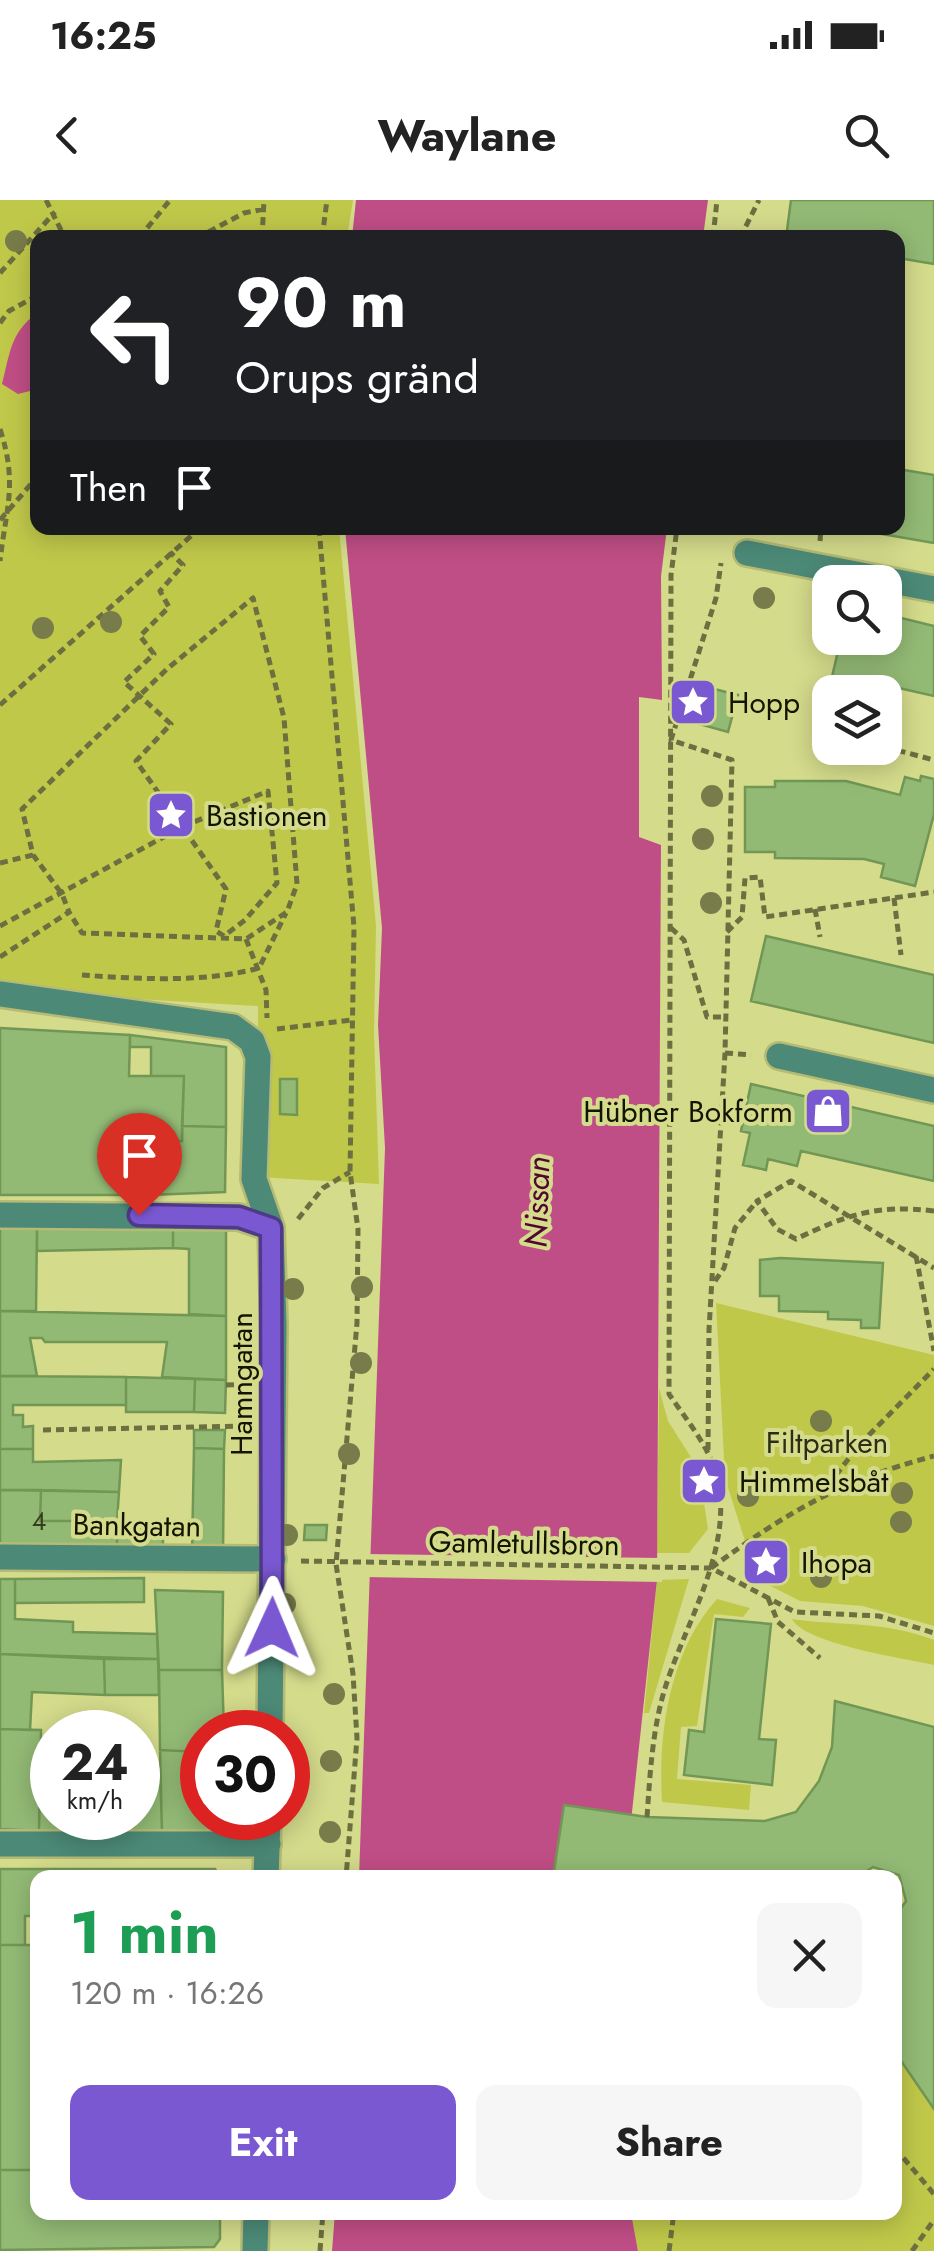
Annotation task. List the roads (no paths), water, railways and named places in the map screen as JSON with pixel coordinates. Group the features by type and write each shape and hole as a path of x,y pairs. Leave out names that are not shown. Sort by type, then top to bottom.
{"street":[{"path":"734,552 934,589"},
{"name":"Hamngatan","path":"0,994 259,1031 254,1178 271,1228 270,1710"},
{"path":"779,1056 934,1090"},
{"path":"0,1215 239,1217 271,1228"},
{"name":"Bankgatan","path":"0,1556 273,1559"},
{"path":"266,1870 268,1840"},
{"path":"0,1844 268,1844"},
{"path":"255,2251 256,2220"}],"water":[{"path":"356,200 708,200 704,230 353,230"},
{"path":"28,321 30,391 18,394 2,384 16,336"},
{"name":"Nissan","path":"346,535 666,535 661,576 662,700 639,697 639,837 661,845 657,1580 626,1870 359,1870 385,1148 378,1025 382,928"},
{"path":"334,2220 632,2220 638,2251 332,2251"}],"place":[{"name":"Hopp","path":"693,702"},
{"name":"Bastionen","path":"171,815"},
{"name":"Hübner Bokform","path":"828,1111"},
{"name":"Himmelsbåt","path":"704,1481"},
{"name":"Ihopa","path":"766,1562"}],"park label":[{"name":"Filtparken","path":"827,1442"}]}
